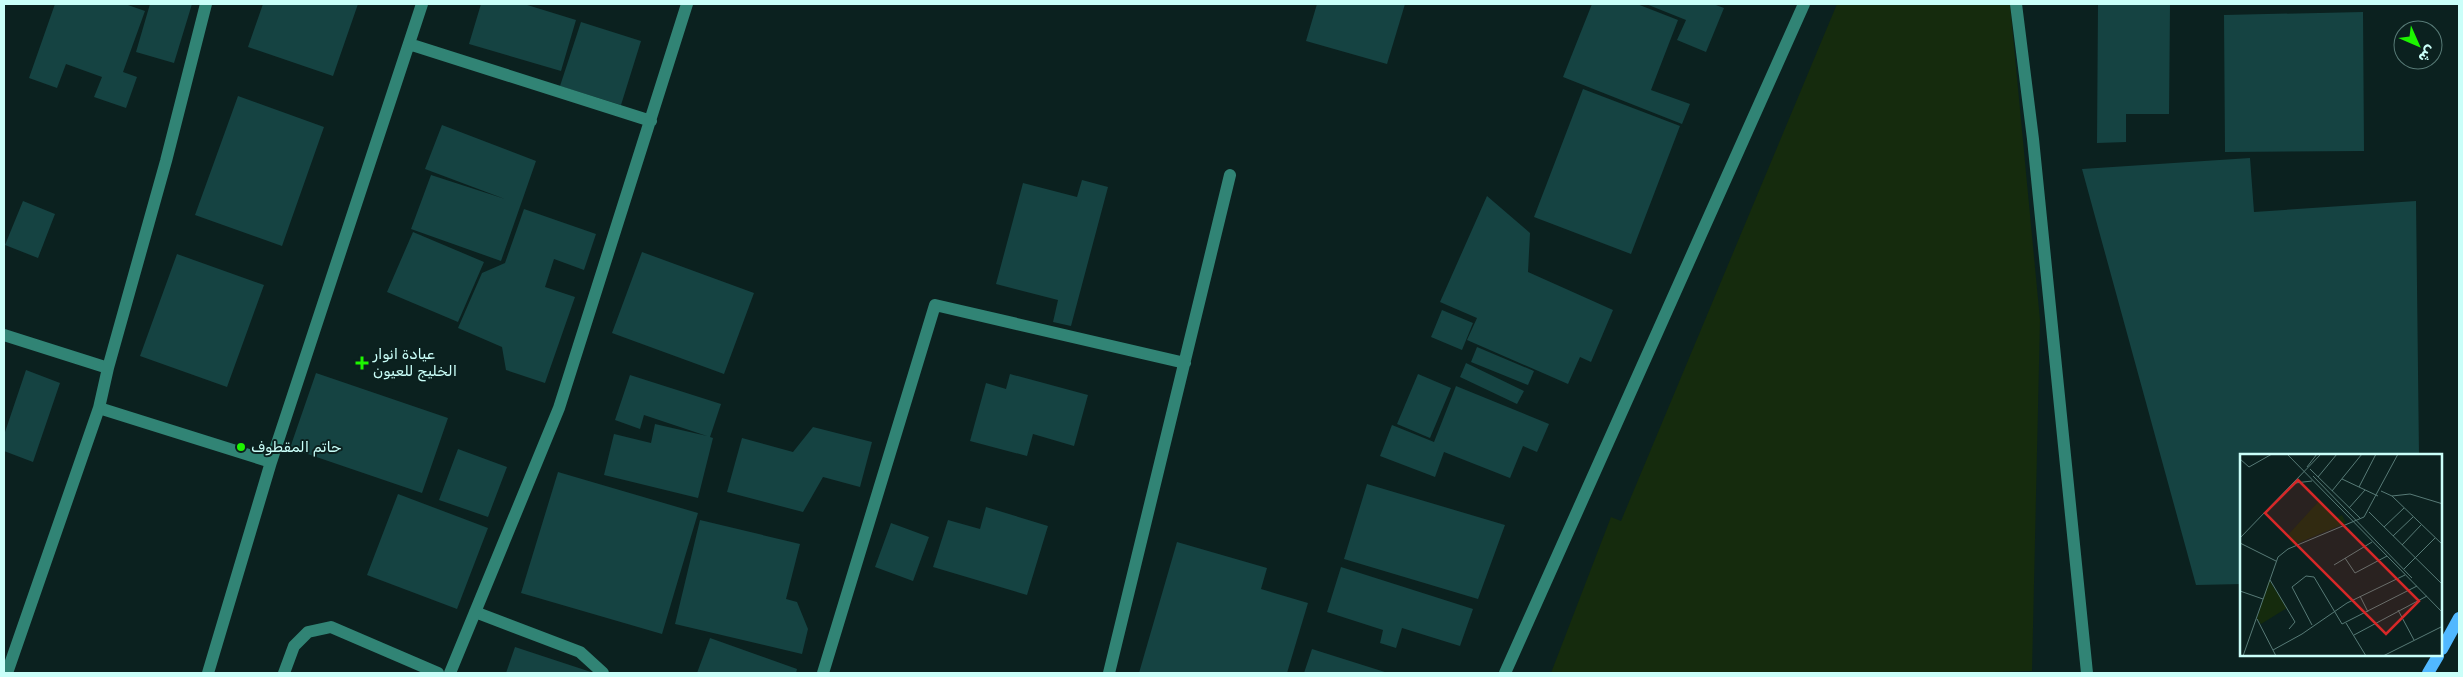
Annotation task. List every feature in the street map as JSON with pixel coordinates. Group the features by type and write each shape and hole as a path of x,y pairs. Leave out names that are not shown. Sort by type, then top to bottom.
{"main road":[{"path":"2443,647 2459,618"},
{"path":"2428,673 2437,657"}],"street":[{"path":"7,673 99,408 108,368 166,161 206,4"},
{"path":"208,673 271,462 422,4"},
{"path":"450,673 559,408 688,4"},
{"path":"1505,673 1804,4"},
{"path":"2016,4 2033,139 2087,673"},
{"path":"409,44 651,120"},
{"path":"1109,673 1230,175"},
{"path":"823,673 934,305 1185,363"},
{"path":"4,335 108,368"},
{"path":"99,408 271,462"},
{"path":"475,612 580,652 603,673"},
{"path":"284,673 294,646 308,632 332,627 438,673"}],"green space":[{"path":"1837,4 2010,4 2040,320 2032,671 1957,673 1551,673 1611,517 1621,521"}],"building":[{"path":"55,4 125,4 145,11 123,72 137,77 126,108 94,97 102,77 66,64 57,88 29,78"},
{"path":"150,4 192,4 174,63 136,52"},
{"path":"263,4 358,4 333,76 248,47"},
{"path":"481,4 524,4 576,20 561,71 469,44"},
{"path":"1317,4 1405,4 1387,64 1306,41"},
{"path":"1592,4 1637,4 1678,20 1651,90 1690,104 1682,124 1563,77"},
{"path":"1646,4 1713,4 1724,8 1706,52 1677,40 1686,20"},
{"path":"2098,4 2170,4 2169,114 2126,114 2126,142 2097,143"},
{"path":"2363,12 2364,151 2225,152 2224,15"},
{"path":"581,22 641,41 621,105 560,86"},
{"path":"1583,89 1680,126 1631,254 1534,217"},
{"path":"238,96 324,127 282,246 195,215"},
{"path":"442,125 536,161 501,261 411,229 431,175 505,199 425,169"},
{"path":"2250,158 2254,212 2416,201 2419,454 2240,454 2240,584 2196,585 2082,169"},
{"path":"1082,180 1108,187 1071,326 1053,322 1058,300 996,284 1023,183 1077,197"},
{"path":"1487,196 1530,233 1528,272 1613,310 1591,362 1580,357 1568,384 1467,340 1477,318 1440,302"},
{"path":"23,201 55,214 38,258 5,245"},
{"path":"524,209 596,234 584,270 554,259 545,287 575,297 545,383 506,370 502,347 458,328 482,273 505,263"},
{"path":"413,232 484,262 458,322 387,292"},
{"path":"642,252 754,293 724,374 612,333"},
{"path":"177,254 264,285 227,387 140,356"},
{"path":"1442,310 1473,323 1462,350 1431,337"},
{"path":"1477,347 1534,371 1528,385 1471,362"},
{"path":"1466,363 1524,391 1517,404 1460,377"},
{"path":"26,370 60,383 33,462 4,451 4,435"},
{"path":"316,373 448,418 422,493 290,448"},
{"path":"1010,374 1088,395 1074,446 1033,434 1027,456 970,441 986,383 1006,389"},
{"path":"1418,374 1451,388 1430,438 1397,424"},
{"path":"630,375 721,404 710,437 713,438 698,498 604,475 614,434 651,443 655,424 707,436 644,415 640,429 615,420"},
{"path":"1456,386 1549,424 1537,452 1523,446 1510,478 1444,452 1435,477 1380,456 1392,425 1434,442"},
{"path":"813,427 872,442 860,487 823,477 803,512 727,492 742,438 793,452"},
{"path":"458,449 507,467 488,517 439,500"},
{"path":"558,472 698,513 662,634 521,593"},
{"path":"1367,484 1505,525 1478,599 1344,559"},
{"path":"398,494 488,528 457,609 367,575"},
{"path":"986,507 1048,526 1027,595 933,567 948,520 980,529"},
{"path":"700,520 800,544 786,599 797,602 808,629 802,654 675,624"},
{"path":"891,523 929,537 913,581 875,567"},
{"path":"1177,542 1267,568 1261,589 1308,603 1287,673 1139,673"},
{"path":"1341,567 1473,609 1460,646 1402,628 1396,648 1380,643 1383,630 1327,612"},
{"path":"710,638 797,669 796,673 697,673"},
{"path":"515,647 594,673 506,673"},
{"path":"1312,649 1388,673 1304,673"}],"place":[{"name":"عيادة انوار الخليج للعيون","path":"362,363"},
{"name":"حاتم المقطوف","path":"241,447"}]}
